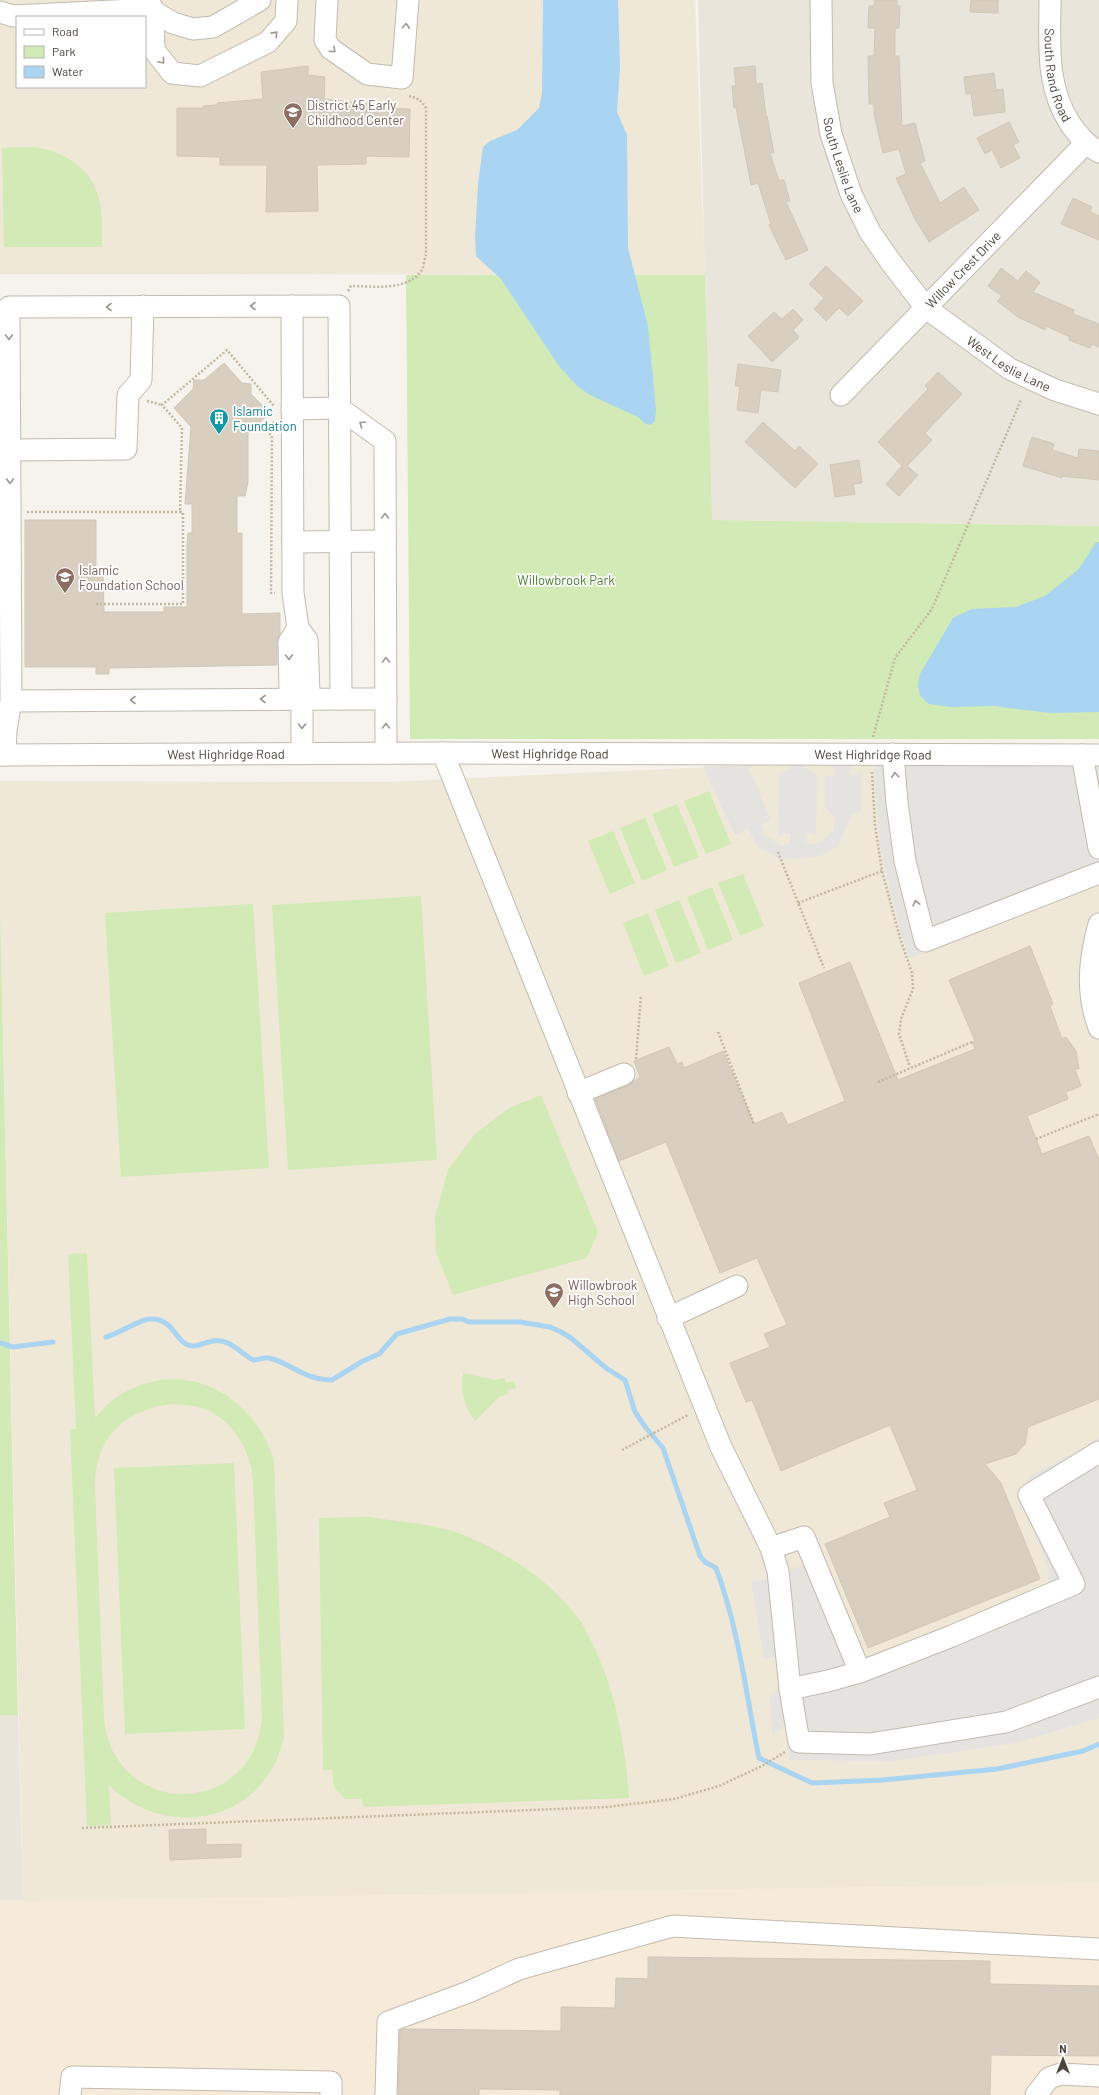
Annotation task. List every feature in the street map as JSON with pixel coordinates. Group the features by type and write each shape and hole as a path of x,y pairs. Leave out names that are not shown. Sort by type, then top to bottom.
{"street":[{"path":"0,12 13,16 133,10 150,6 173,23 193,29 213,27 260,0"},
{"path":"150,6 154,50 172,73 200,76 268,42 286,21 287,0"},
{"path":"327,0 324,40 330,49 367,74 402,78 408,0"},
{"name":"South Leslie Lane","path":"822,0 822,83 836,152 851,194 870,232 926,308"},
{"name":"South Rand Road","path":"1050,0 1050,61 1054,91 1064,114 1092,148"},
{"name":"Willow Crest Drive","path":"841,395 926,308 1092,148"},
{"path":"10,450 126,449 128,395 140,380 143,306"},
{"path":"292,306 282,413 293,542 293,593 298,628 307,640 309,692 302,699 302,753"},
{"path":"3,755 11,701 9,307 339,306 341,699"},
{"name":"West Leslie Lane","path":"926,308 1010,369 1055,390 1099,404"},
{"path":"282,413 339,408 385,440 386,753"},
{"path":"293,542 385,541"},
{"path":"11,701 386,699"},
{"name":"West Highridge Road","path":"3,755 302,753 1091,755"},
{"path":"443,753 668,1318 721,1447 771,1548 778,1571 790,1689 799,1742 870,1744 1006,1722 1099,1687"},
{"path":"893,754 897,802 905,861 925,941 1099,873"},
{"path":"1091,755 1099,848"},
{"path":"1099,924 1092,951 1089,986 1099,1028"},
{"path":"578,1093 630,1066"},
{"path":"668,1318 737,1286"},
{"path":"790,1689 860,1672 952,1636 1074,1584 1029,1495 1099,1452"},
{"path":"771,1548 804,1537 860,1672"},
{"path":"386,2095 388,2022 471,1991 519,1969 673,1926 1099,1949"},
{"path":"1036,2095 1050,2078 1061,2074 1099,2076"},
{"path":"70,2095 72,2077 331,2082 331,2095"}],"path":[{"path":"339,306 351,286 396,286 411,279 422,270 426,255 426,108 422,101 414,96 403,95"},
{"path":"180,512 182,428 162,405 226,350 282,413 266,430 272,436 271,593 293,593"},
{"path":"910,1067 899,1034 901,1019 913,989 912,972 900,938 882,871 874,818 872,754 873,737 894,658 932,610 1021,400"},
{"path":"20,512 183,512 183,604 96,604"},
{"path":"778,852 824,968"},
{"path":"798,903 882,871"},
{"path":"630,1066 641,995"},
{"path":"718,1032 754,1124"},
{"path":"878,1082 910,1067 972,1042"},
{"path":"1036,1139 1099,1114"},
{"path":"622,1450 705,1407"},
{"path":"82,1828 607,1808 674,1799 719,1786 762,1766 778,1756"}],"shaded area":[{"path":"0,0 695,0 705,275 0,274"},
{"path":"698,0 1099,0 1099,526 711,520"},
{"path":"825,760 854,763 849,773 853,777 861,770 862,810 851,816 838,846 820,856 798,859 777,858 757,846 748,829 735,835 703,767 753,765 749,769 771,820 761,825 764,834 781,846 790,843 790,833 778,836 779,776 790,767 786,762 808,762 804,767 817,775 816,836 810,833 805,833 805,841 810,844 820,842 833,831 836,817 825,808 825,775 835,777 836,772"},
{"path":"874,761 1099,761 1099,879 910,958 901,934 880,847"},
{"name":"Willowbrook High School","path":"1099,761 1099,1883 23,1901 0,902 0,781 386,782 753,765 786,762"},
{"path":"1099,1437 1099,1718 1015,1743 895,1761 790,1760 785,1727 773,1735 769,1697 780,1688 777,1657 764,1659 751,1581 770,1579 822,1557 858,1652 871,1658 1048,1585 1049,1571 1019,1491 1030,1476 1086,1446"},
{"path":"0,1715 18,1715 23,1901 0,1900"},
{"path":"1099,1883 1099,2095 0,2095 0,1900"}],"green space":[{"path":"30,147 48,150 67,158 83,170 94,186 100,201 102,247 4,247 2,148"},
{"name":"Willowbrook Park","path":"406,275 705,275 712,520 1099,526 1099,739 410,739"},
{"path":"709,791 731,844 706,854 684,801"},
{"path":"677,804 699,857 674,867 652,814"},
{"path":"645,818 667,870 642,881 620,828"},
{"path":"613,831 635,883 610,894 588,841"},
{"path":"743,874 764,926 740,936 718,883"},
{"path":"712,887 733,940 708,950 687,897"},
{"path":"421,896 437,1160 288,1170 272,905"},
{"path":"679,900 701,953 676,963 655,910"},
{"path":"0,902 18,1715 0,1715"},
{"path":"253,904 269,1168 121,1177 105,913"},
{"path":"648,913 669,966 644,976 623,923"},
{"path":"541,1095 598,1232 587,1258 453,1295 436,1252 435,1217 448,1170 475,1134 509,1108"},
{"path":"87,1253 95,1418 117,1397 141,1385 165,1380 189,1381 212,1387 232,1399 250,1416 264,1437 274,1461 284,1736 274,1765 258,1788 237,1804 212,1814 186,1817 159,1814 133,1803 109,1785 111,1825 87,1826 70,1429 76,1429 68,1254","holes":["174,1404 194,1406 215,1414 224,1421 239,1438 249,1458 253,1480 262,1720 252,1753 234,1776 209,1790 182,1794 155,1789 131,1774 113,1751 104,1718 95,1486 96,1468 101,1453 108,1439 117,1428 128,1419 142,1411"]},
{"path":"463,1373 495,1380 504,1378 506,1383 514,1381 516,1388 508,1390 509,1394 499,1397 475,1421 464,1398 462,1386"},
{"path":"234,1463 245,1729 125,1734 114,1468"},
{"path":"368,1517 449,1530 471,1538 517,1562 556,1593 584,1627 607,1680 622,1738 629,1798 363,1807 362,1799 345,1799 334,1787 332,1770 323,1770 319,1518"}],"water":[{"path":"543,0 618,0 620,67 617,112 627,135 628,248 648,326 656,410 655,421 651,425 646,424 638,417 590,395 577,386 559,366 501,279 476,256 475,238 478,184 483,147 490,141 517,130 539,108 542,93"},
{"path":"1096,542 1099,542 1099,712 1050,713 995,706 951,707 929,704 920,696 918,686 920,674 953,618 972,609 1016,607 1045,596 1079,569"}],"building":[{"path":"875,0 897,0 897,6 900,6 899,28 895,28 895,56 899,56 902,126 915,123 925,161 920,163 940,203 964,187 979,210 929,242 915,219 896,178 906,174 899,149 883,153 874,114 874,104 869,104 868,56 874,56 875,28 868,28 869,6 874,6"},
{"path":"971,0 998,0 998,13 970,12"},
{"name":"District 45 Early Childhood Center","path":"308,66 308,75 325,77 324,99 370,104 370,106 383,108 410,109 409,157 366,156 366,164 317,165 318,211 266,212 267,165 220,165 220,157 177,156 177,108 203,108 203,106 217,105 217,103 263,99 261,72"},
{"path":"755,66 756,84 762,83 766,116 774,153 770,153 779,181 784,180 790,201 786,202 808,250 786,260 769,225 771,224 758,183 751,185 736,107 734,108 732,86 736,86 734,68"},
{"path":"994,73 996,90 1003,89 1005,112 974,116 971,93 966,94 964,77"},
{"path":"1009,122 1019,142 1013,145 1020,158 1001,168 992,150 985,154 977,138"},
{"path":"1073,198 1092,207 1090,212 1099,216 1099,240 1061,224"},
{"path":"826,266 863,301 848,316 839,308 826,321 814,309 824,298 809,284"},
{"path":"1001,268 1018,281 1026,271 1040,282 1033,292 1074,310 1073,314 1099,324 1099,347 1092,344 1090,348 1069,340 1070,337 1046,326 1045,330 1018,317 997,301 1002,296 988,286"},
{"path":"793,309 803,320 793,330 799,337 772,362 748,336 774,312 782,319"},
{"name":"Islamic Foundation School","path":"224,363 242,383 251,384 251,394 270,413 248,433 248,482 245,496 237,496 237,533 242,533 242,614 280,613 280,634 277,642 277,665 109,668 109,674 96,674 96,667 25,667 25,520 96,520 96,571 103,571 104,612 164,612 164,607 187,607 187,544 188,533 192,533 192,504 185,504 191,427 174,408 193,389 194,380 204,380"},
{"path":"738,364 781,370 778,392 761,390 758,413 737,410 740,386 735,386"},
{"path":"938,372 962,394 925,433 932,440 907,466 918,475 899,496 886,484 902,466 878,442 928,389 925,386"},
{"path":"763,422 795,451 799,446 818,464 795,488 745,442"},
{"path":"1032,437 1054,444 1052,450 1078,458 1079,449 1099,451 1099,480 1062,476 1062,478 1023,466"},
{"path":"859,460 862,483 853,484 855,494 835,497 830,465"},
{"path":"1030,946 1053,1004 1050,1006 1062,1039 1066,1037 1076,1051 1079,1069 1075,1069 1081,1086 1066,1092 1068,1099 1027,1116 1042,1154 1089,1136 1099,1160 1099,1399 1028,1427 1025,1444 1016,1454 985,1464 1001,1483 1040,1579 868,1648 825,1544 890,1517 884,1503 917,1490 890,1425 781,1471 752,1400 746,1402 730,1363 770,1347 764,1334 787,1325 757,1258 720,1273 666,1142 619,1161 595,1099 629,1085 640,1077 634,1061 669,1047 677,1064 682,1062 684,1068 723,1051 754,1124 782,1112 788,1125 845,1101 799,983 850,962 898,1080 975,1049 972,1042 975,1041 949,980"},
{"path":"206,1829 206,1845 241,1844 241,1857 170,1860 169,1830"},
{"path":"648,1957 990,1961 990,1984 1099,1986 1099,2056 991,2055 990,2095 560,2095 560,2090 479,2089 479,2095 398,2095 400,2030 561,2031 561,2007 615,2008 616,1978 648,1979"}],"waterway":[{"path":"106,1337 141,1321 151,1319 159,1320 171,1327 187,1345 196,1346 218,1340 224,1341 253,1360 269,1358 285,1364 306,1375 332,1380 363,1361 379,1354 397,1334 450,1319 462,1319 469,1322 520,1322 550,1327 571,1338 606,1368 625,1380 635,1412 663,1448 700,1556 705,1562 716,1568 724,1591 736,1638 759,1758 812,1783 883,1780 997,1769 1083,1751 1099,1744"},
{"path":"0,1343 13,1347 53,1342"}],"place":[{"name":"District 45 Early Childhood Center","path":"293,129"},
{"name":"Islamic Foundation","path":"219,435"},
{"name":"Islamic Foundation School","path":"65,594"},
{"name":"Willowbrook High School","path":"554,1309"}]}
